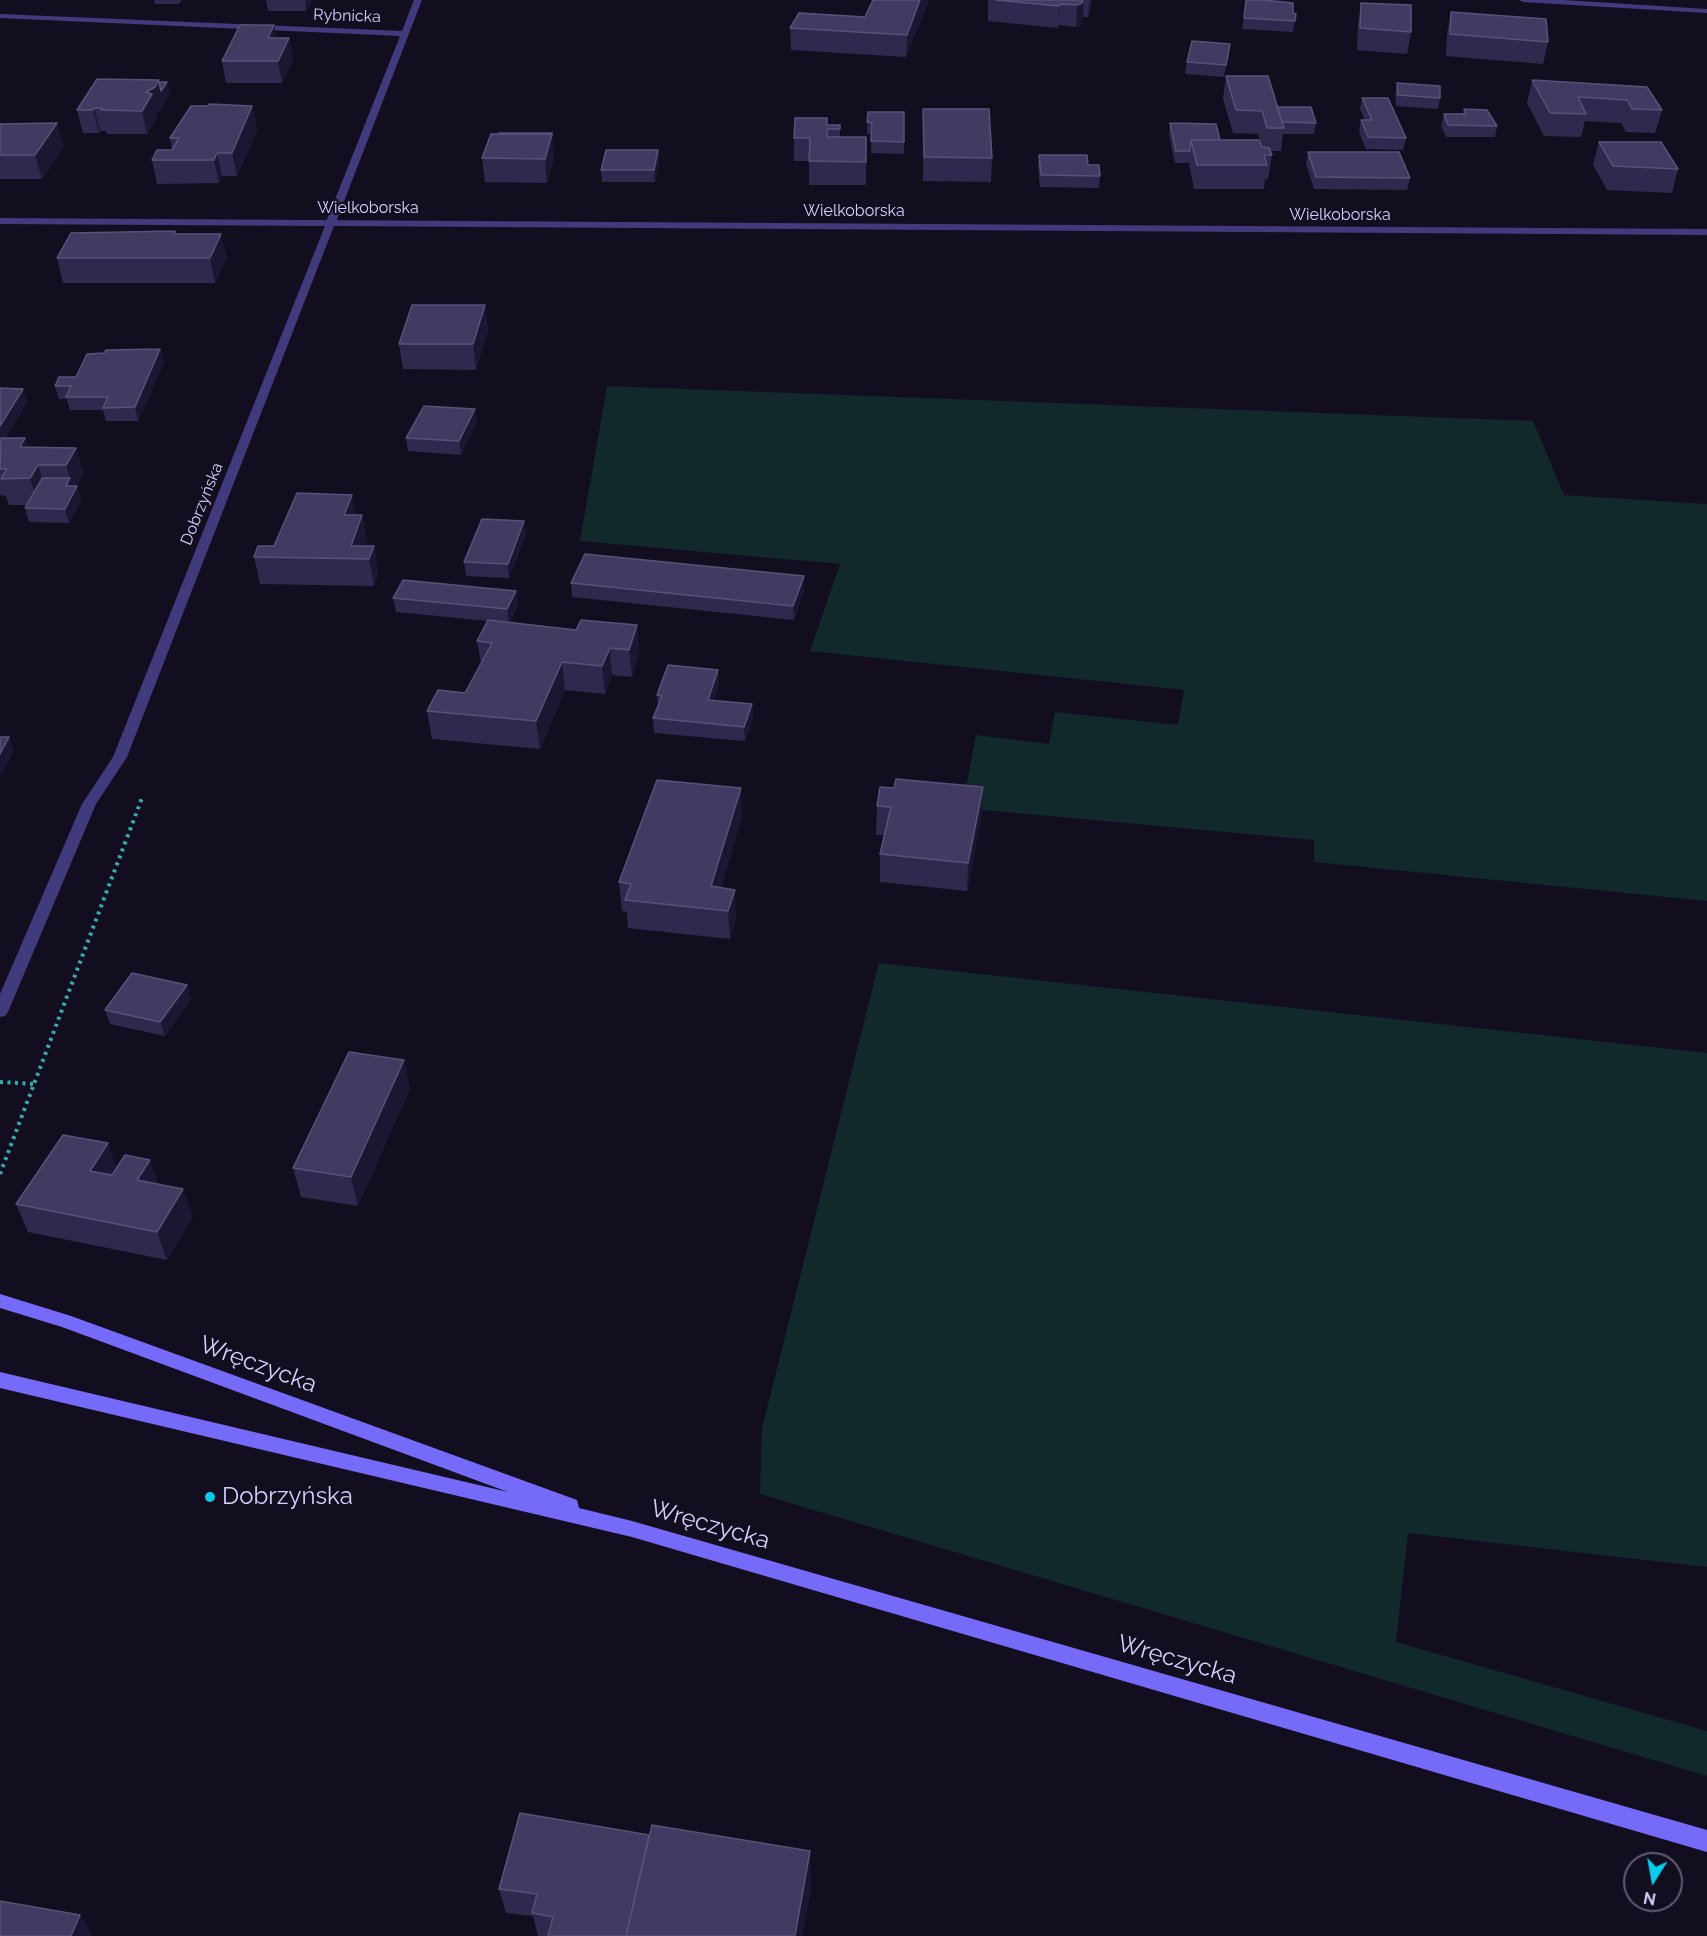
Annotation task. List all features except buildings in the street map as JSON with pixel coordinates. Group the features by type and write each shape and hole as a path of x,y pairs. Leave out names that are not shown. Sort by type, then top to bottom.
{"main road":[{"name":"Wręczycka","path":"0,1301 65,1322 632,1529"},
{"name":"Wręczycka","path":"0,1380 632,1529 1707,1841"}],"street":[{"name":"Dobrzyńska","path":"0,1012 89,804 120,757 418,0"},
{"path":"1523,0 1707,10"},
{"name":"Rybnicka","path":"0,16 405,34"},
{"name":"Wielkoborska","path":"0,221 1707,232"}],"path":[{"path":"0,1082 34,1084 0,1174"}],"green space":[{"path":"607,386 1533,421 1564,495 1707,504 1707,901 1314,862 1314,840 962,808 976,735 1049,744 1055,712 1178,725 1184,690 810,651 840,564 580,541"},
{"path":"879,963 1707,1053 1707,1567 1408,1533 1396,1642 1707,1731 1707,1776 760,1494 762,1428"}],"place":[{"name":"Dobrzyńska","path":"210,1497"}]}
